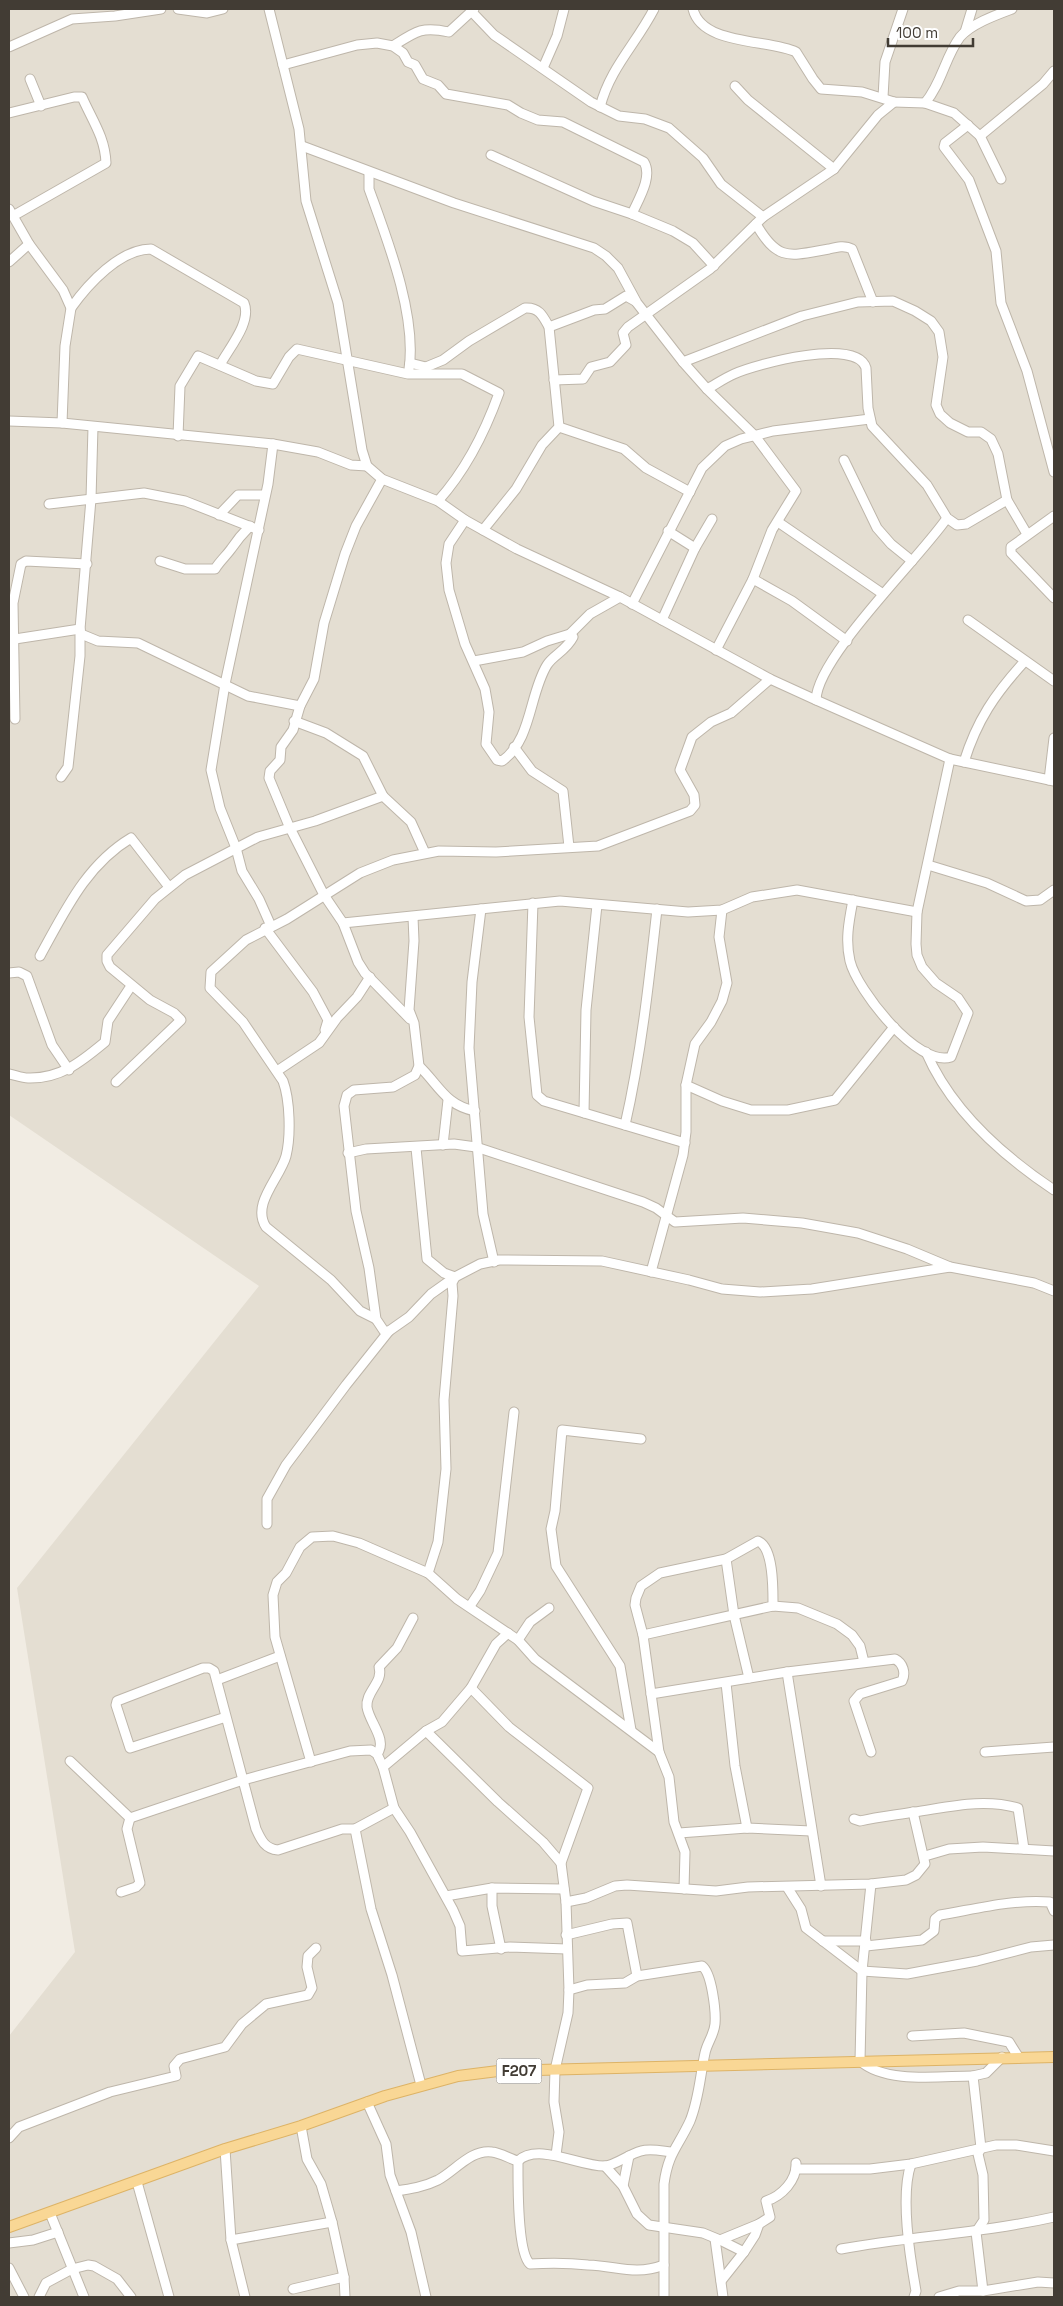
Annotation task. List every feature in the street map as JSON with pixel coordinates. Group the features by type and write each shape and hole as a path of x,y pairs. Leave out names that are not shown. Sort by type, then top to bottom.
{"main road":[{"name":"F207","path":"9,2227 225,2149 301,2126 421,2085 458,2076 498,2071 1054,2056"}],"street":[{"path":"9,47 72,19 114,16 161,9"},
{"path":"178,9 206,14 223,9"},
{"path":"270,9 302,146 306,201 338,303 362,450 367,466 382,479 438,502 465,520 517,549 620,597 770,679 950,759 1052,781 1054,738"},
{"path":"543,68 557,36 564,9"},
{"path":"693,9 696,17 705,24 734,40 796,52 813,79 822,89 862,92 894,102 925,103 954,113 980,136 1001,179"},
{"path":"883,97 885,62 903,9"},
{"path":"925,103 936,90 953,48 965,32 972,9"},
{"path":"965,32 998,14 1012,9"},
{"path":"393,46 418,30 427,28 449,32 473,10 494,35 600,107 619,116 645,119 670,128 703,158 721,184 763,217"},
{"path":"600,107 604,90 616,66 651,10"},
{"path":"283,65 357,45 377,43 393,46 402,53 408,62 414,65 424,79 438,85 446,94 508,105 520,113 538,120 563,122 585,131 644,162 647,172 645,182 632,214"},
{"path":"980,136 1036,90 1054,71"},
{"path":"30,79 41,106"},
{"path":"734,86 748,100 834,169"},
{"path":"9,113 74,97 82,97 100,130 105,146 106,163 11,212 29,244 63,290 71,308"},
{"path":"554,380 583,379 591,367 610,362 626,345 623,333 714,266 763,217 834,169 878,115 894,102"},
{"path":"968,125 945,143 944,147 969,180 996,252 1001,303 1027,372 1054,472"},
{"path":"302,146 454,203 594,248 606,256 618,268 637,303 646,315 707,389 752,432 796,490 778,522 753,579 716,650"},
{"path":"491,155 593,201 632,214 673,231 693,244 714,266"},
{"path":"369,172 369,189 403,292 409,337 410,363 408,374"},
{"path":"756,224 774,250 783,253 794,254 837,247 852,249 873,302"},
{"path":"9,262 29,244"},
{"path":"62,423 65,346 71,308 87,286 102,272 142,249 151,249 244,303 246,311 245,321 220,364"},
{"path":"548,327 594,310 604,309 626,296 637,303"},
{"path":"684,362 802,316 858,302 893,300 931,321 939,332 942,358 936,405 940,414 950,423 968,432 981,432 991,439 998,454 1007,500 1027,534"},
{"path":"410,363 426,367 444,360 469,341 525,308 532,307 541,312 548,327 559,428"},
{"path":"178,436 180,386 195,358 198,356 256,381 272,384 289,357 297,349 408,374 462,374 499,393 486,427 452,486 438,502"},
{"path":"707,389 735,374 763,364 826,353 845,354 860,358 864,362 870,419 880,436 928,485 947,518 957,525 966,524 1007,500"},
{"path":"632,604 702,468 725,446 752,432 870,419"},
{"path":"9,421 62,423 93,428 272,444 318,452 351,465 367,466"},
{"path":"61,776 68,767 78,680 80,629 91,500 93,428"},
{"path":"559,428 624,449 646,468 690,492"},
{"path":"483,530 516,489 542,445 559,428"},
{"path":"1044,431 1054,429"},
{"path":"272,444 266,495 225,684 211,770 220,808 236,848 242,872 259,900 268,927 313,992 328,1020 324,1035"},
{"path":"351,465 362,450"},
{"path":"844,460 876,528 890,544 912,561"},
{"path":"382,479 356,526 344,554 324,623 314,679 300,706 294,721 293,730 281,747 280,760 270,771 269,778 290,829 324,896 342,923 358,962 414,1024"},
{"path":"49,504 144,493 185,501 210,511 222,511 259,530"},
{"path":"222,511 238,495 266,495"},
{"path":"1054,516 1011,547 1011,553 1054,598"},
{"path":"816,700 820,680 847,640 947,518"},
{"path":"662,620 695,548 712,519"},
{"path":"465,520 449,544 446,563 449,590 465,644 485,689 489,712 486,744 497,760 502,761 514,747 524,729 548,663 560,655 570,643 573,637 570,634"},
{"path":"778,522 883,594"},
{"path":"160,561 185,569 215,569 237,538 250,526"},
{"path":"668,531 695,548"},
{"path":"15,719 13,603 23,562 87,564"},
{"path":"753,579 792,601 847,640"},
{"path":"474,661 523,652 547,641 570,634 590,614 620,597"},
{"path":"968,620 1024,662 1054,681"},
{"path":"80,629 81,634 98,641 138,643 248,696 300,706"},
{"path":"15,639 80,629"},
{"path":"964,762 973,734 987,707 1024,662"},
{"path":"376,1319 360,1311 331,1280 266,1227 262,1221 262,1207 285,1158 289,1140 287,1091 277,1071 243,1022 210,988 211,972 246,940 324,896 360,873 392,860 425,853 598,846 690,811 695,805 694,795 680,770 692,737 711,722 731,713 770,679"},
{"path":"294,721 326,733 363,756 383,796 411,822 425,853"},
{"path":"514,747 532,771 563,791 569,847"},
{"path":"853,900 847,944 850,963 864,989 879,1011 894,1027 926,1052 944,1060 951,1057 968,1014 958,998 936,982 922,967 917,955 917,912 950,759"},
{"path":"116,1082 181,1020 131,986 110,968 107,961 108,955 155,899 185,875 218,860 258,837 290,829 383,796"},
{"path":"40,956 92,868 131,838 169,888"},
{"path":"928,865 987,884 1026,901 1040,900 1054,890"},
{"path":"342,923 560,901 688,912 722,910 752,897 797,890 917,912"},
{"path":"533,903 529,1017 534,1088 537,1095 544,1101 684,1143"},
{"path":"584,1113 586,1010 597,905"},
{"path":"481,909 472,982 469,1048 483,1214 494,1262"},
{"path":"625,1125 638,1066 640,1035 657,910"},
{"path":"650,1272 684,1143 686,1085 695,1044 711,1022 722,1001 727,983 719,937 722,910"},
{"path":"389,1331 384,1331 380,1328 376,1319 369,1268 356,1211 344,1106 347,1095 354,1090 393,1088 415,1074 419,1066 414,1024 409,1010 414,941 413,917"},
{"path":"9,974 20,972 27,976 52,1045 69,1070"},
{"path":"277,1071 319,1043 337,1018 357,997 370,977"},
{"path":"9,1074 28,1078 69,1070 105,1042 108,1021 131,986"},
{"path":"686,1085 722,1102 751,1110 788,1110 835,1100 894,1027"},
{"path":"926,1052 935,1074 982,1132 1031,1175 1054,1190"},
{"path":"419,1066 431,1077 448,1100 461,1108 474,1111"},
{"path":"443,1145 448,1100"},
{"path":"348,1153 443,1145 476,1147 643,1202 675,1222 743,1218 802,1223 858,1233 907,1249 950,1267 1034,1284 1054,1291"},
{"path":"416,1148 426,1259 444,1274 455,1277"},
{"path":"267,1524 268,1499 286,1465 389,1331 409,1317 431,1294 455,1277 480,1264 515,1260 602,1261 722,1290 760,1292 812,1289 950,1267"},
{"path":"428,1574 438,1542 446,1469 444,1400 453,1296 452,1282 455,1277"},
{"path":"470,1606 480,1592 498,1553 514,1412"},
{"path":"631,1730 620,1666 556,1566 551,1529 556,1511 562,1430 641,1439"},
{"path":"311,1762 275,1637 273,1595 277,1582 286,1573 300,1547 312,1537 334,1536 359,1543 428,1574 457,1599 518,1640 535,1659 659,1752"},
{"path":"684,1889 684,1852 674,1822 669,1777 659,1752 643,1634 635,1605 641,1586 660,1573 726,1559 755,1541 762,1542 769,1557 773,1587 773,1606"},
{"path":"726,1559 734,1616 749,1678"},
{"path":"643,1634 734,1616 773,1606 798,1608 838,1624 852,1635 860,1646 864,1662"},
{"path":"518,1640 530,1622 548,1608"},
{"path":"377,1754 381,1750 381,1744 368,1713 366,1702 379,1679 379,1667 397,1648 413,1618"},
{"path":"383,1767 426,1731 442,1722 471,1688 496,1644 508,1633"},
{"path":"217,1680 280,1656"},
{"path":"651,1694 787,1672 895,1659 901,1664 904,1678 898,1684 860,1694 854,1701 871,1752"},
{"path":"226,1717 130,1748 116,1710 117,1701 203,1668 209,1668 214,1671 256,1829 268,1847 278,1850 342,1829 356,1828 394,1808"},
{"path":"787,1672 821,1886"},
{"path":"726,1683 735,1766 747,1828"},
{"path":"471,1688 509,1728 588,1788 561,1863 566,1902 569,1990 568,2013 555,2070 554,2102 559,2132 556,2155"},
{"path":"426,1731 498,1802 543,1842 561,1863"},
{"path":"985,1752 1054,1747"},
{"path":"130,1818 243,1780 350,1751 371,1750 377,1754 383,1767 394,1808 446,1896 460,1926 462,1951 567,1949"},
{"path":"70,1761 130,1818"},
{"path":"854,1819 860,1821 948,1805 992,1802 1010,1805 1018,1808 1024,1849"},
{"path":"566,1902 586,1898 615,1886 650,1886 716,1891 748,1887 871,1884 906,1880 916,1875 925,1864 925,1856 913,1812"},
{"path":"121,1892 136,1887 140,1883 127,1829 130,1818"},
{"path":"356,1828 371,1909 392,1976 421,2085"},
{"path":"679,1833 747,1828 811,1832"},
{"path":"925,1856 949,1849 1054,1851"},
{"path":"871,1884 862,1971 860,2061 868,2068 897,2076 973,2076 986,2073 1002,2057"},
{"path":"787,1887 801,1909 806,1928 862,1971 907,1974 941,1969 1031,1947 1054,1945"},
{"path":"446,1896 492,1888 564,1890"},
{"path":"492,1888 492,1906 501,1949"},
{"path":"823,1941 866,1943 922,1940 930,1936 934,1931 936,1920 940,1915 1031,1902 1050,1902 1054,1910"},
{"path":"566,1935 612,1924 627,1923 637,1976"},
{"path":"9,2138 19,2126 110,2092 176,2076 174,2066 180,2059 225,2047 242,2024 266,2004 308,1995 312,1988 307,1967 308,1956 316,1948"},
{"path":"569,1990 587,1984 625,1983 637,1976 702,1966 706,1969 711,1985 715,2024 690,2120 671,2152 664,2184 664,2297"},
{"path":"912,2036 964,2033 1009,2042 1019,2058"},
{"path":"973,2076 981,2148 978,2154 983,2174 984,2220 976,2232 983,2291"},
{"path":"368,2102 386,2144 390,2175 411,2232 426,2297"},
{"path":"301,2126 307,2159 321,2184 332,2222 344,2277 345,2297"},
{"path":"717,2239 759,2224 770,2217 766,2201 777,2197 790,2184 796,2166 870,2170 911,2164 996,2145 1016,2145 1054,2151"},
{"path":"225,2149 231,2240 245,2297"},
{"path":"664,2265 649,2271 636,2272 590,2264 530,2264 526,2260 520,2228 518,2161 523,2156 532,2154 556,2155 606,2166 642,2150 671,2152"},
{"path":"396,2191 419,2188 437,2180 468,2158 483,2153 492,2152 518,2161"},
{"path":"623,2186 629,2156"},
{"path":"911,2164 907,2177 909,2237 916,2291 914,2297"},
{"path":"606,2166 623,2186 637,2214 649,2225 703,2233 744,2252"},
{"path":"137,2182 169,2297"},
{"path":"50,2213 84,2297"},
{"path":"842,2249 909,2237 976,2232 1054,2217"},
{"path":"231,2240 332,2222"},
{"path":"721,2280 744,2252 755,2235 759,2224"},
{"path":"9,2243 32,2240 58,2232"},
{"path":"717,2239 723,2297"},
{"path":"38,2297 46,2283 72,2269 94,2266 117,2279 131,2297"},
{"path":"9,2268 24,2297"},
{"path":"293,2289 344,2277"},
{"path":"939,2297 959,2291 983,2291 1038,2282 1054,2283"}],"shaded area":[{"path":"9,9 1054,9 1054,2297 9,2297 9,2036 75,1952 17,1588 259,1286 9,1115"}]}
